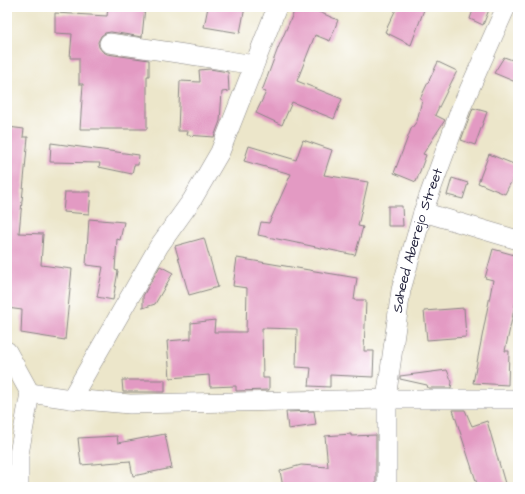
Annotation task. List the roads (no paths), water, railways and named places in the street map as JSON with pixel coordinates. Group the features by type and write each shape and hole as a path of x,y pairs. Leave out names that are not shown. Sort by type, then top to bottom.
{"street":[{"path":"71,399 159,246 192,200 220,152 277,7"},
{"name":"Saheed Aberejo Street","path":"387,487 387,392 401,290 423,212 462,108 506,7"},
{"path":"110,43 254,65"},
{"path":"423,212 518,240"},
{"path":"10,360 30,393 19,454 19,487"},
{"path":"30,393 71,399 130,404 388,399 518,399"}]}
